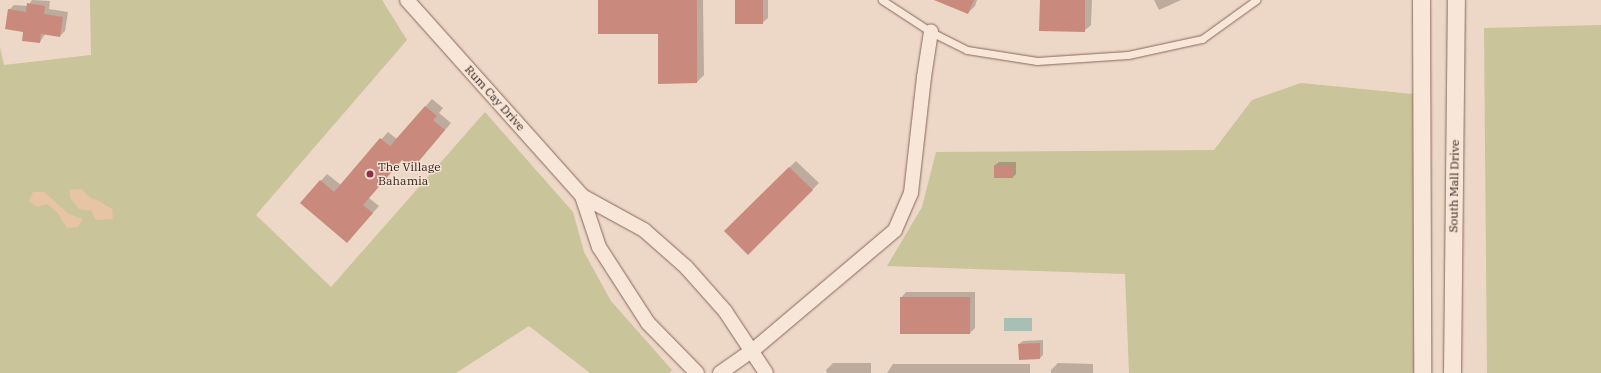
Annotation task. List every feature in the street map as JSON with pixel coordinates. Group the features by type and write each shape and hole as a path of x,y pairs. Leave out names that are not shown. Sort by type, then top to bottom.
{"street":[{"name":"Rum Cay Drive","path":"407,0 582,196 644,230 686,267 725,311 766,373"},
{"path":"1421,0 1422,373"},
{"name":"South Mall Drive","path":"1452,373 1456,0"},
{"path":"720,373 752,350 895,230 911,193 924,77 931,32"},
{"name":"Rum Cay Drive","path":"582,196 599,247 644,317 697,373"}],"lane":[{"path":"882,0 931,32 967,50 1036,61 1128,55 1202,39 1256,0"}],"shaded area":[{"path":"90,0 382,0 407,40 256,215 331,287 485,112 573,212 584,252 611,301 672,370 670,373 590,373 529,326 456,373 0,373 0,47 4,65 91,55"},
{"path":"1601,25 1601,373 1487,373 1484,28"},
{"path":"1301,83 1413,94 1414,373 1129,373 1125,274 887,266 922,207 936,152 1214,150 1252,100"},
{"path":"1004,318 1032,318 1032,331 1004,331"}],"sand":[{"path":"82,189 90,198 95,199 112,209 113,219 96,220 91,211 79,209 70,198 70,190"},
{"path":"33,192 44,192 69,214 83,219 78,227 67,228 56,211 47,204 37,207 29,201"}],"building":[{"path":"598,0 697,0 697,83 658,84 658,34 598,34"},
{"path":"735,0 763,0 763,24 735,24"},
{"path":"934,0 974,0 968,14"},
{"path":"1040,0 1085,0 1085,32 1039,31"},
{"path":"27,3 45,6 44,14 63,17 60,37 41,34 40,43 22,41 23,32 5,29 8,9 26,12"},
{"name":"The Village Bahamia","path":"425,106 437,116 433,120 445,130 412,169 402,160 363,205 373,213 347,243 300,203 320,180 334,192 380,138 390,146"},
{"path":"994,165 1013,165 1013,178 994,178"},
{"path":"789,167 813,190 748,255 724,231"},
{"path":"900,297 970,297 970,334 900,334"},
{"path":"1040,343 1040,359 1019,360 1018,344"}],"place":[{"name":"The Village Bahamia","path":"370,174"}]}
